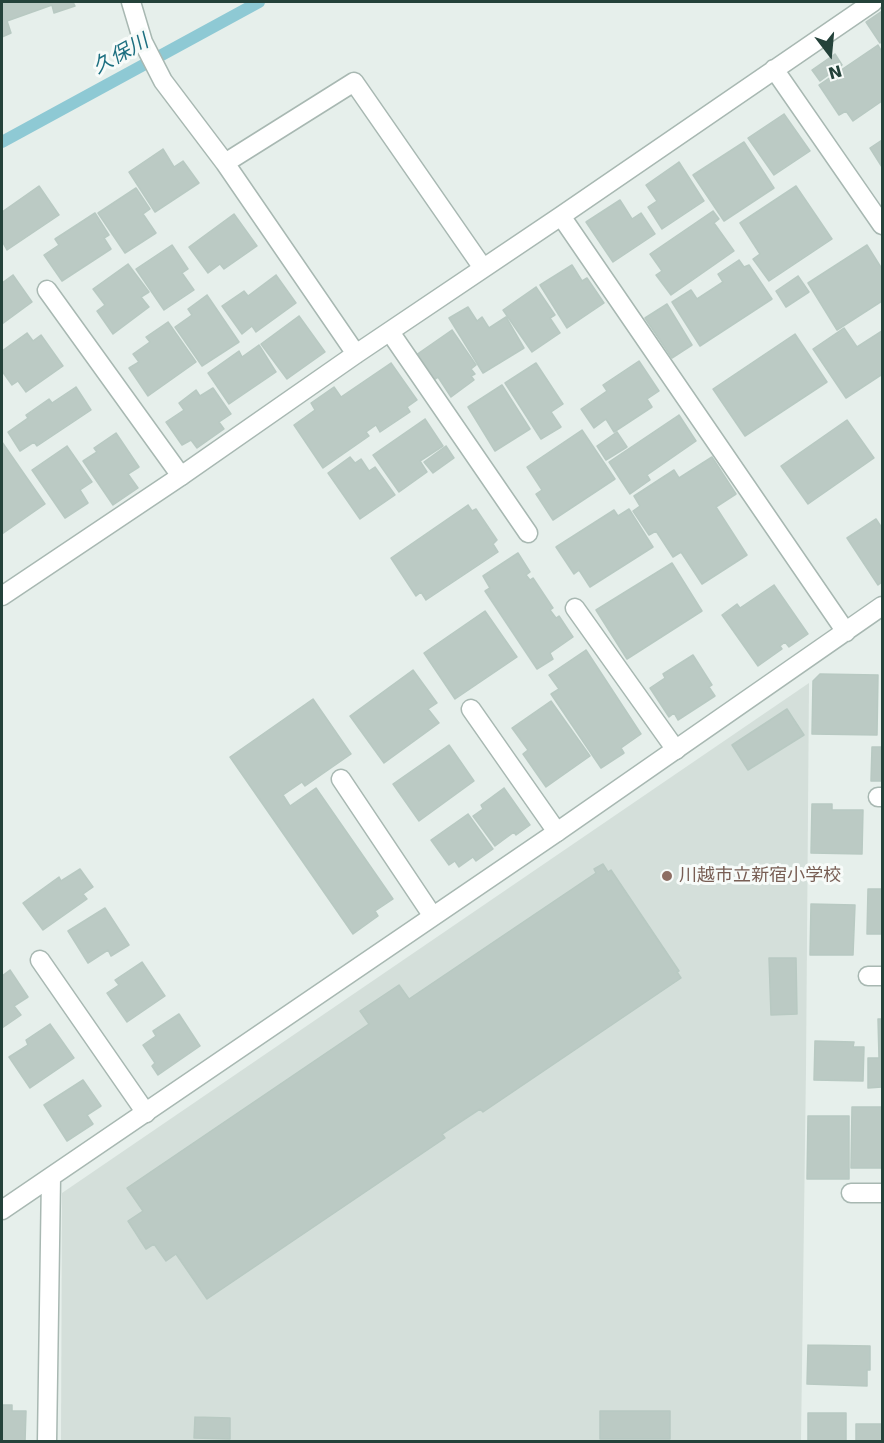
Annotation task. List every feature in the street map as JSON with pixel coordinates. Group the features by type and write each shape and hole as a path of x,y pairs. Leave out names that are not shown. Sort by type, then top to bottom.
{"street":[{"path":"131,2 143,42 163,81 225,163 356,354"},
{"path":"2,596 873,2"},
{"path":"774,69 882,225"},
{"path":"225,163 354,82 483,268"},
{"path":"561,216 846,632"},
{"path":"47,290 181,476"},
{"path":"390,332 528,533"},
{"path":"2,1210 557,832 882,606"},
{"path":"575,608 676,750"},
{"path":"471,709 557,832"},
{"path":"341,779 432,915"},
{"path":"40,960 146,1113"},
{"path":"47,1442 51,1177"},
{"path":"851,1193 882,1193"}],"shaded area":[{"name":"川越市立新宿小学校","path":"809,683 801,1441 61,1442 62,1193"}],"building":[{"path":"2,2 73,2 75,6 54,13 52,5 7,21 11,33 2,37"},
{"path":"882,11 882,41 880,43 866,22"},
{"path":"878,45 882,52 882,101 853,121 846,111 839,115 819,85"},
{"path":"835,54 842,65 820,81 812,70"},
{"path":"784,114 810,151 774,175 748,138"},
{"path":"882,140 882,167 870,148"},
{"path":"744,142 774,188 724,221 693,175"},
{"path":"163,149 174,167 183,161 199,183 155,212 129,172"},
{"path":"679,162 704,201 662,229 648,207 657,201 646,185"},
{"path":"39,186 59,215 7,250 2,241 2,212"},
{"path":"796,186 832,239 769,281 753,259 760,254 740,223"},
{"path":"136,188 150,209 143,214 156,233 125,253 98,213"},
{"path":"620,200 632,219 641,213 655,234 613,262 586,222"},
{"path":"713,211 719,219 714,223 734,251 671,295 656,275 662,271 650,254"},
{"path":"95,213 109,235 104,238 111,249 62,281 44,255 59,245 55,239"},
{"path":"234,214 257,246 224,269 220,264 208,273 189,247"},
{"path":"172,245 188,269 182,273 194,290 164,310 136,269"},
{"path":"867,245 882,269 882,301 837,330 808,283"},
{"path":"739,260 744,267 749,265 772,299 700,346 672,302 691,290 697,299 723,282 718,274"},
{"path":"128,264 149,292 141,297 149,307 113,334 97,311 105,305 93,289"},
{"path":"572,265 582,281 587,278 604,303 567,328 540,285"},
{"path":"13,275 32,302 2,324 2,283"},
{"path":"276,275 296,303 256,332 252,326 242,334 222,306 244,291 248,296"},
{"path":"798,276 809,292 786,307 776,291"},
{"path":"536,287 555,315 550,318 560,333 532,352 503,310"},
{"path":"207,295 239,342 202,366 175,327 192,315 188,309"},
{"path":"667,304 692,345 672,358 645,318"},
{"path":"468,307 477,321 482,317 489,328 506,317 524,348 483,373 449,318"},
{"path":"299,316 325,352 287,379 261,344"},
{"path":"168,322 196,362 148,396 129,368 139,362 133,354 150,342 146,337"},
{"path":"844,328 857,347 882,331 882,376 846,398 813,349"},
{"path":"452,330 476,365 471,369 475,374 471,376 474,380 451,397 438,377 434,380 416,355"},
{"path":"27,333 33,341 41,335 63,366 26,392 18,381 12,385 2,371 2,351"},
{"path":"795,334 827,382 745,436 713,389"},
{"path":"259,345 276,372 229,404 208,373 239,351 242,357"},
{"path":"639,361 659,391 647,399 652,407 614,432 606,419 594,428 581,409 607,391 603,385"},
{"path":"391,363 417,400 407,407 410,412 380,432 376,425 366,432 369,436 323,468 294,425 315,410 311,403 334,387 341,397"},
{"path":"536,363 563,404 551,412 561,427 541,439 505,383"},
{"path":"502,385 530,429 495,451 468,407"},
{"path":"76,387 91,410 37,446 34,442 20,451 8,432 28,418 26,415 49,399 52,403"},
{"path":"213,388 231,414 219,422 224,429 197,448 191,440 182,445 166,422 184,410 179,403 196,390 200,396"},
{"path":"679,415 696,441 647,475 650,480 630,494 609,462"},
{"path":"425,419 443,446 420,461 427,472 399,492 373,455"},
{"path":"847,420 874,458 808,504 781,466"},
{"path":"582,430 615,479 553,520 536,494 542,490 527,467"},
{"path":"617,432 627,447 606,460 597,446"},
{"path":"116,433 139,467 128,474 138,488 113,505 83,461 97,452 94,448"},
{"path":"2,442 45,504 2,534"},
{"path":"67,446 92,482 80,490 88,503 65,518 32,470"},
{"path":"446,446 454,458 433,473 424,462"},
{"path":"350,457 355,463 361,459 369,471 375,467 395,495 360,519 328,473"},
{"path":"712,457 736,494 716,507 747,555 702,584 681,552 673,557 656,531 649,535 633,511 640,506 634,496 674,470 679,478"},
{"path":"468,505 472,511 476,509 497,540 493,544 498,552 426,600 421,592 416,596 391,558"},
{"path":"629,509 653,547 590,587 579,570 574,574 556,547 614,510 618,516"},
{"path":"876,519 882,528 882,582 878,585 847,538"},
{"path":"518,553 530,572 526,575 530,580 533,578 553,608 550,610 556,618 559,616 573,637 550,653 553,659 537,669 485,591 490,588 483,576"},
{"path":"672,563 702,611 627,659 596,610"},
{"path":"774,585 808,634 789,647 785,642 780,646 782,649 758,666 722,615 737,604 740,608"},
{"path":"485,611 517,657 455,699 424,653"},
{"path":"586,650 641,734 621,748 624,753 601,768 551,694 559,689 549,675"},
{"path":"693,655 712,685 709,687 715,696 678,720 674,713 669,717 650,688 665,678 663,674"},
{"path":"413,670 437,703 428,709 439,723 384,763 350,716"},
{"path":"820,674 878,675 877,735 812,734 813,681"},
{"path":"313,699 351,754 305,786 302,782 283,795 290,806 316,788 393,899 375,911 378,916 353,934 230,757"},
{"path":"551,701 590,756 546,787 523,754 528,750 512,728"},
{"path":"787,709 804,735 748,770 732,745"},
{"path":"449,745 474,781 419,821 393,784"},
{"path":"872,747 882,747 882,781 871,781"},
{"path":"504,788 530,825 516,835 514,832 495,846 473,816 483,809 481,805"},
{"path":"812,804 832,804 832,810 863,810 862,854 811,853"},
{"path":"468,814 493,849 476,861 473,857 459,867 455,861 449,865 431,840"},
{"path":"603,864 608,872 611,870 679,971 677,972 681,978 483,1112 480,1109 442,1134 445,1138 207,1299 176,1254 166,1261 154,1244 146,1249 128,1221 143,1211 127,1188 369,1024 360,1011 399,985 409,999 596,873 594,869"},
{"path":"80,869 93,887 83,894 87,899 43,930 23,903 59,877 61,881"},
{"path":"868,889 882,889 882,934 867,934"},
{"path":"811,904 855,905 853,955 810,955"},
{"path":"105,908 129,945 111,956 108,950 88,963 68,931"},
{"path":"769,958 796,958 797,1014 771,1015"},
{"path":"142,962 165,996 127,1022 107,993 119,985 115,980"},
{"path":"10,970 28,997 14,1006 21,1015 2,1028 2,976"},
{"path":"179,1014 200,1046 158,1075 152,1066 155,1063 143,1045 156,1036 153,1031"},
{"path":"878,1019 882,1019 882,1087 868,1088 868,1058 879,1058"},
{"path":"50,1024 74,1058 30,1088 9,1057 28,1045 26,1040"},
{"path":"815,1041 854,1042 853,1047 864,1047 863,1081 814,1080"},
{"path":"83,1080 101,1106 87,1115 93,1124 67,1141 44,1105"},
{"path":"852,1107 882,1107 882,1168 851,1168"},
{"path":"808,1116 849,1116 849,1179 807,1179"},
{"path":"808,1345 870,1346 867,1386 807,1384"},
{"path":"2,1405 12,1405 12,1411 26,1411 25,1442 2,1442"},
{"path":"600,1411 670,1411 670,1439 600,1439"},
{"path":"808,1413 846,1413 846,1442 808,1442"},
{"path":"195,1417 230,1418 230,1439 194,1438"},
{"path":"856,1424 882,1424 882,1442 856,1442"}],"waterway":[{"name":"久保川","path":"2,142 259,2"}],"place":[{"name":"川越市立新宿小学校","path":"667,876"}]}
